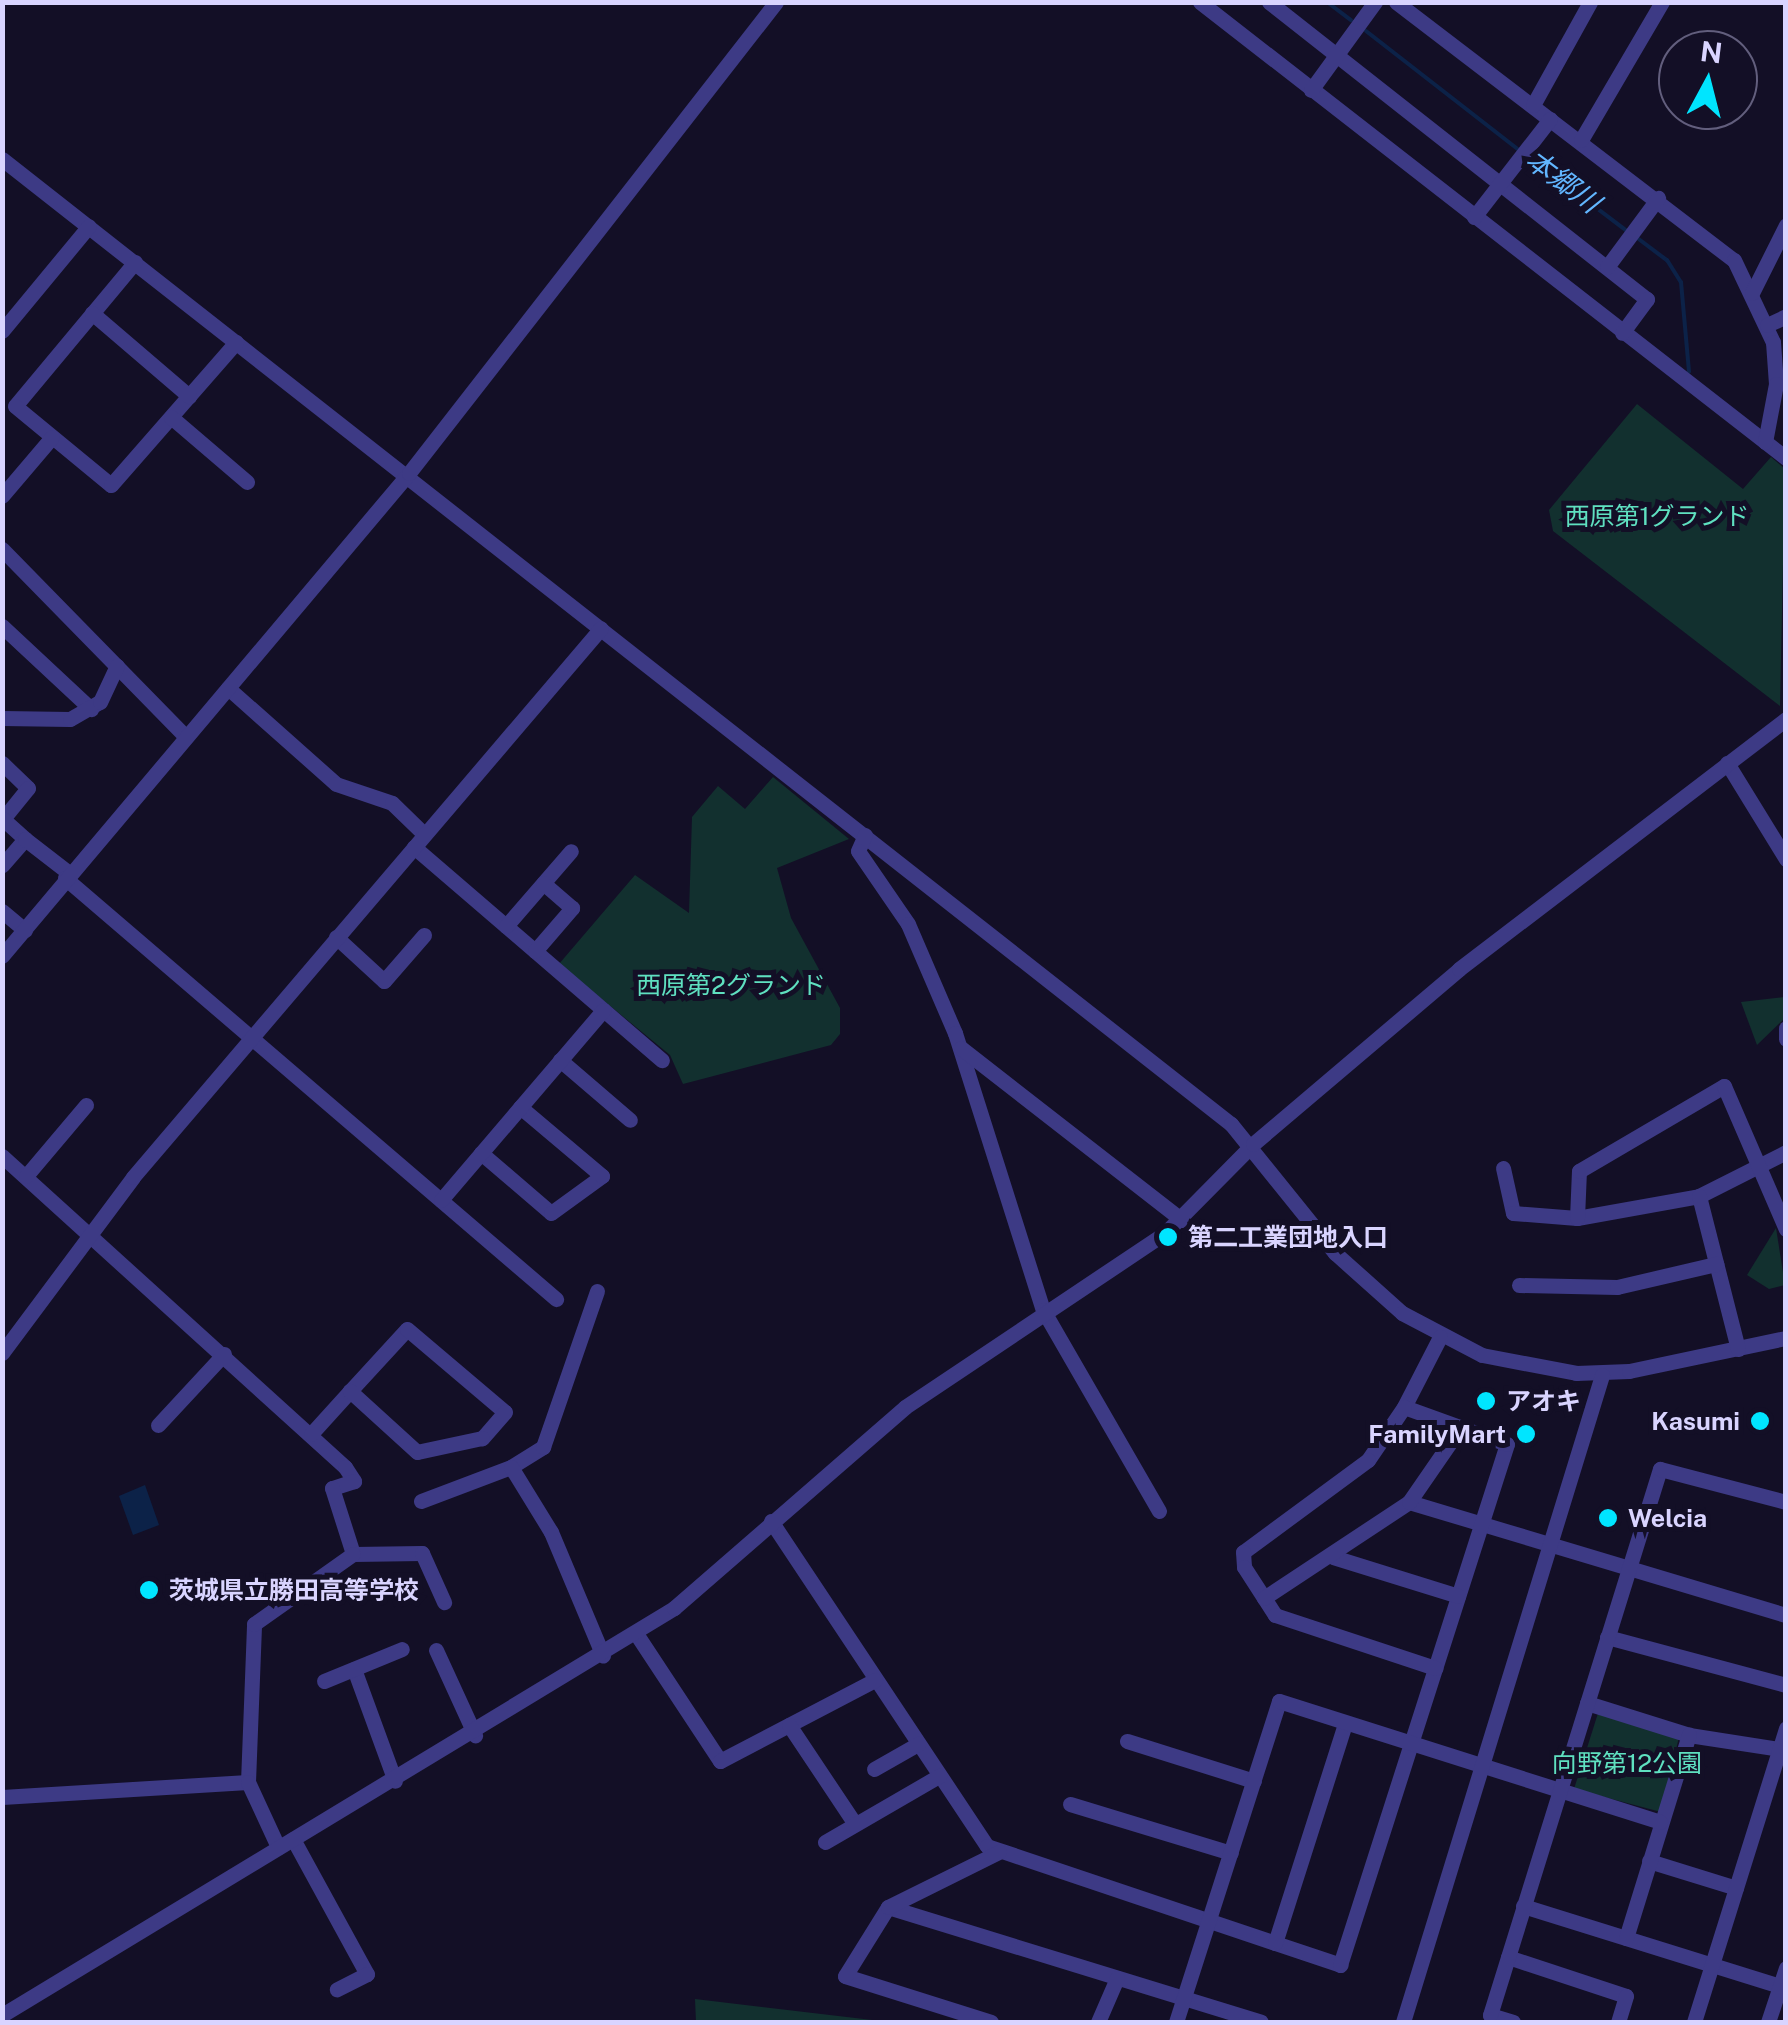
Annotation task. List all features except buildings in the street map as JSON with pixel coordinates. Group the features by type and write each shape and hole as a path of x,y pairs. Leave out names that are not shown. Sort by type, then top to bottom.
{"street":[{"path":"2,956 409,474 776,2"},
{"path":"1200,2 1786,458"},
{"path":"1270,2 1647,299 1622,332"},
{"path":"1312,90 1375,2"},
{"path":"1396,2 1658,198 1734,260 1767,325 1780,392 1765,442"},
{"path":"1532,105 1590,2"},
{"path":"1581,140 1662,2"},
{"path":"1474,217 1550,118"},
{"path":"2,159 409,474 1254,1144 1335,1253 1440,1337 1511,1362 1602,1374 1786,1338"},
{"path":"1607,268 1658,198"},
{"path":"1752,293 1786,225"},
{"path":"2,331 88,226"},
{"path":"134,262 15,406 111,486 236,342"},
{"path":"92,313 189,396"},
{"path":"1767,325 1786,316"},
{"path":"171,417 247,482"},
{"path":"2,496 52,436"},
{"path":"5,557 186,737"},
{"path":"2,626 91,709"},
{"path":"2,1353 90,1229 601,628"},
{"path":"2,718 70,719 91,709 117,666"},
{"path":"228,688 336,784 392,803 419,840 506,926 662,1060"},
{"path":"2,2015 286,1843 475,1736 637,1635 905,1407 1043,1310 1182,1220 1254,1144 1500,935 1784,720"},
{"path":"2,763 28,788 3,819 249,1040 556,1299"},
{"path":"1727,763 1786,859"},
{"path":"864,835 858,851 908,924 961,1048 1043,1310 1159,1511"},
{"path":"2,866 25,839"},
{"path":"506,926 571,851"},
{"path":"535,951 572,908 543,883"},
{"path":"2,911 25,930"},
{"path":"336,937 384,981 424,935"},
{"path":"440,1200 604,1010"},
{"path":"1786,1028 1786,1039"},
{"path":"961,1048 1182,1220"},
{"path":"560,1060 630,1120"},
{"path":"1576,1218 1579,1170 1724,1086 1786,1230"},
{"path":"26,1176 86,1105"},
{"path":"481,1153 551,1213 602,1176 520,1107"},
{"path":"1503,1168 1514,1213 1576,1218 1699,1196 1786,1152"},
{"path":"2,1156 90,1229 311,1434 354,1481 332,1488 352,1554"},
{"path":"1699,1196 1738,1349"},
{"path":"1519,1284 1617,1287 1716,1264"},
{"path":"420,1501 511,1467 543,1447 597,1291"},
{"path":"311,1434 407,1330 505,1412 482,1438 417,1452 350,1392"},
{"path":"1435,1668 1274,1615 1243,1552 1368,1460 1404,1407 1440,1337"},
{"path":"158,1425 224,1354"},
{"path":"1403,2022 1554,1550 1602,1374"},
{"path":"771,1520 939,1776 999,1852 1340,1965 1507,1444 1458,1431 1404,1407"},
{"path":"1264,1598 1333,1557 1409,1502 1458,1431"},
{"path":"511,1467 551,1532 603,1656"},
{"path":"1513,2022 1490,2015 1660,1469 1786,1502"},
{"path":"1409,1502 1627,1574 1786,1616"},
{"path":"336,1989 367,1974 248,1782 254,1624 352,1554 422,1553 444,1602"},
{"path":"1333,1557 1458,1596"},
{"path":"637,1635 720,1761 875,1680"},
{"path":"1607,1637 1786,1685"},
{"path":"324,1681 402,1648"},
{"path":"436,1650 475,1736"},
{"path":"354,1669 395,1781"},
{"path":"1176,2022 1278,1701 1660,1822"},
{"path":"1587,1703 1689,1735 1783,1749"},
{"path":"1274,1943 1345,1723"},
{"path":"789,1725 855,1824"},
{"path":"1694,2022 1783,1749 1786,1728"},
{"path":"1626,1938 1689,1735"},
{"path":"1127,1741 1254,1781"},
{"path":"874,1769 918,1744"},
{"path":"825,1842 939,1776"},
{"path":"2,1797 248,1782"},
{"path":"1769,1785 1786,1790"},
{"path":"1070,1804 1231,1853"},
{"path":"991,2022 846,1976 888,1907 999,1852"},
{"path":"1649,1861 1736,1888"},
{"path":"1524,1906 1783,1987"},
{"path":"888,1907 1262,2022"},
{"path":"1508,1957 1626,1996 1618,2022"},
{"path":"1768,2022 1783,1987 1786,1968"},
{"path":"1098,2022 1117,1978"}],"green space":[{"name":"西原第1グランド","path":"1637,404 1743,489 1771,457 1785,469 1780,706 1553,531 1549,510"},
{"name":"西原第2グランド","path":"773,777 849,839 777,868 791,918 840,1008 840,1034 831,1045 683,1084 670,1055 559,964 635,875 689,913 692,817 718,786 745,809"},
{"path":"1785,997 1785,1018 1757,1045 1741,1002"},
{"path":"1776,1228 1785,1285 1769,1289 1747,1275"},
{"name":"向野第12公園","path":"1599,1710 1679,1737 1661,1812 1574,1789"},
{"path":"695,1999 889,2022 696,2022"}],"water":[{"path":"145,1485 159,1525 133,1535 119,1496"}],"waterway":[{"name":"本郷川","path":"1327,2 1351,20"},
{"name":"本郷川","path":"1366,31 1520,151"},
{"name":"本郷川","path":"1528,156 1628,232"},
{"path":"1636,237 1667,260 1681,282 1689,372"}],"place":[{"name":"第二工業団地入口","path":"1168,1237"},
{"name":"アオキ","path":"1486,1401"},
{"name":"Kasumi","path":"1760,1421"},
{"name":"FamilyMart","path":"1526,1434"},
{"name":"Welcia","path":"1608,1518"},
{"name":"茨城県立勝田高等学校","path":"149,1590"}]}
